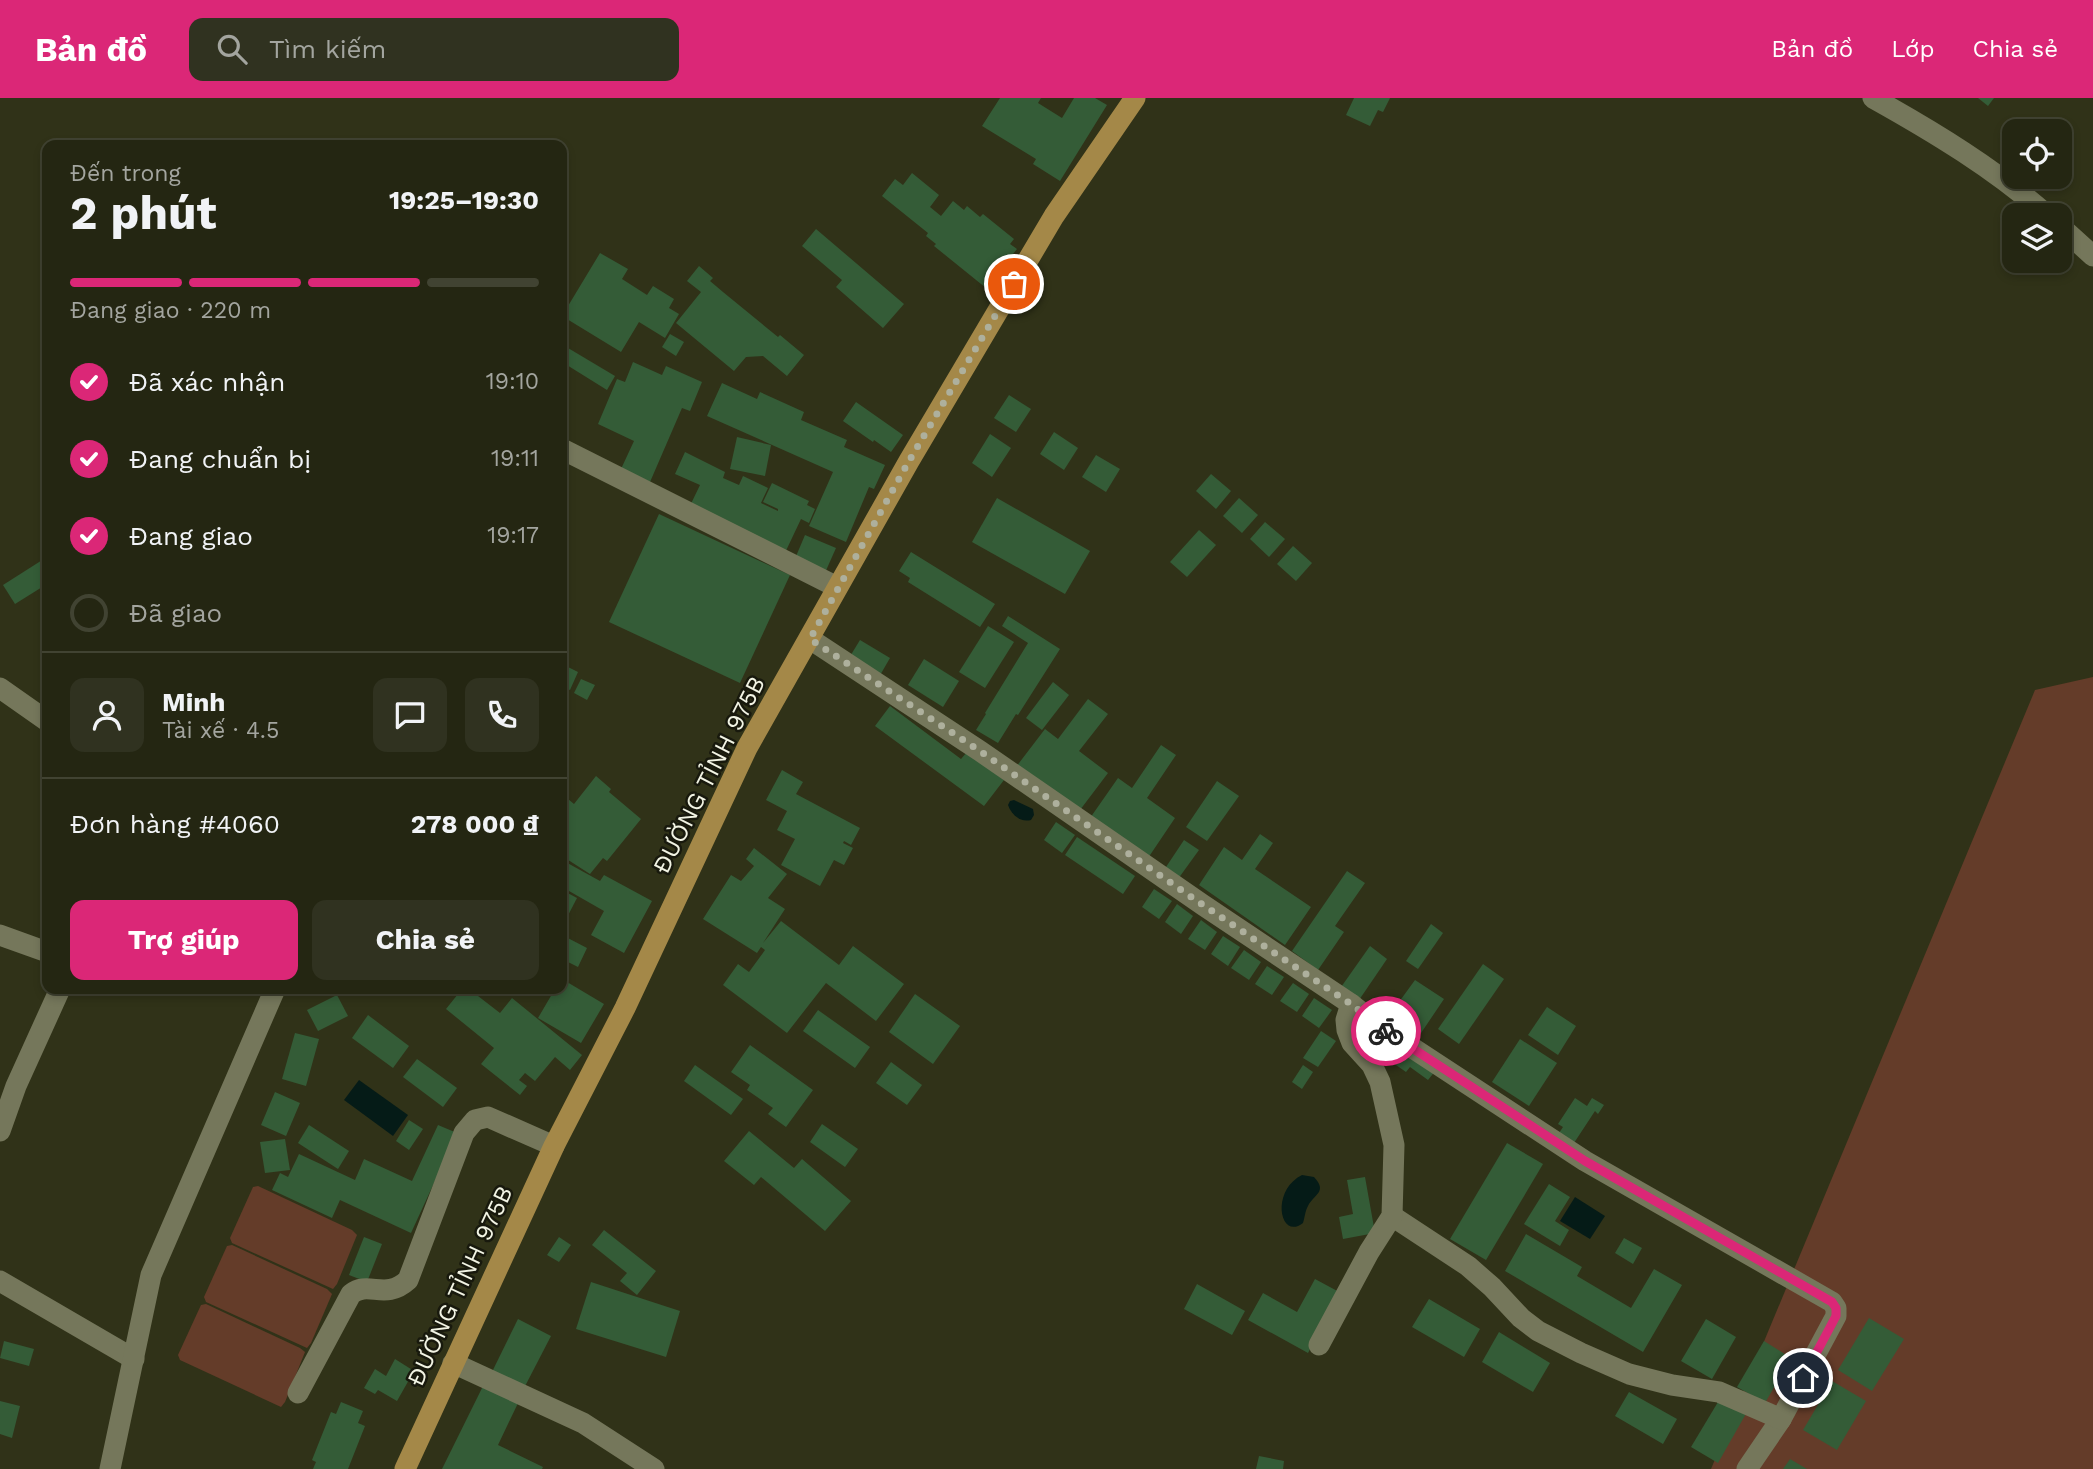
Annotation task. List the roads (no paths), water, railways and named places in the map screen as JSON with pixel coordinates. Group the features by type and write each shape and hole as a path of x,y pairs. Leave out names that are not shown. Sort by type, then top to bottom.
{"main road":[{"name":"ĐƯỜNG TỈNH 975B","path":"405,1469 554,1146 625,1008 747,748 909,461 1054,216 1135,98"}],"street":[{"path":"1873,98 1925,127 2034,203"},
{"path":"2072,237 2093,256"},
{"path":"567,452 837,587"},
{"path":"810,639 980,751 1351,1004 1376,1024 1585,1161 1832,1302 1836,1308 1836,1316 1781,1419 1747,1469"},
{"path":"0,688 42,717"},
{"path":"0,935 42,950"},
{"path":"0,1131 8,1083 57,994"},
{"path":"110,1469 151,1275 273,994"},
{"path":"1319,1345 1369,1252 1392,1216 1394,1145 1380,1082 1372,1065 1352,1043 1347,1030 1346,1020 1351,1004"},
{"path":"298,1393 351,1294 364,1288 384,1292 394,1290 408,1280 464,1133 475,1120 488,1117 554,1146"},
{"path":"1392,1216 1468,1266 1538,1331 1629,1374 1672,1385 1719,1392 1781,1419"},
{"path":"0,1281 134,1359"},
{"path":"453,1363 583,1423 654,1469"}],"water":[{"path":"1014,800 1033,809 1031,820 1020,819 1011,812 1008,805"},
{"path":"359,1080 408,1115 393,1136 344,1100"},
{"path":"1302,1175 1314,1177 1320,1190 1307,1208 1303,1223 1295,1227 1284,1220 1282,1202 1292,1182"},
{"path":"1575,1197 1605,1216 1590,1239 1560,1221"}]}
